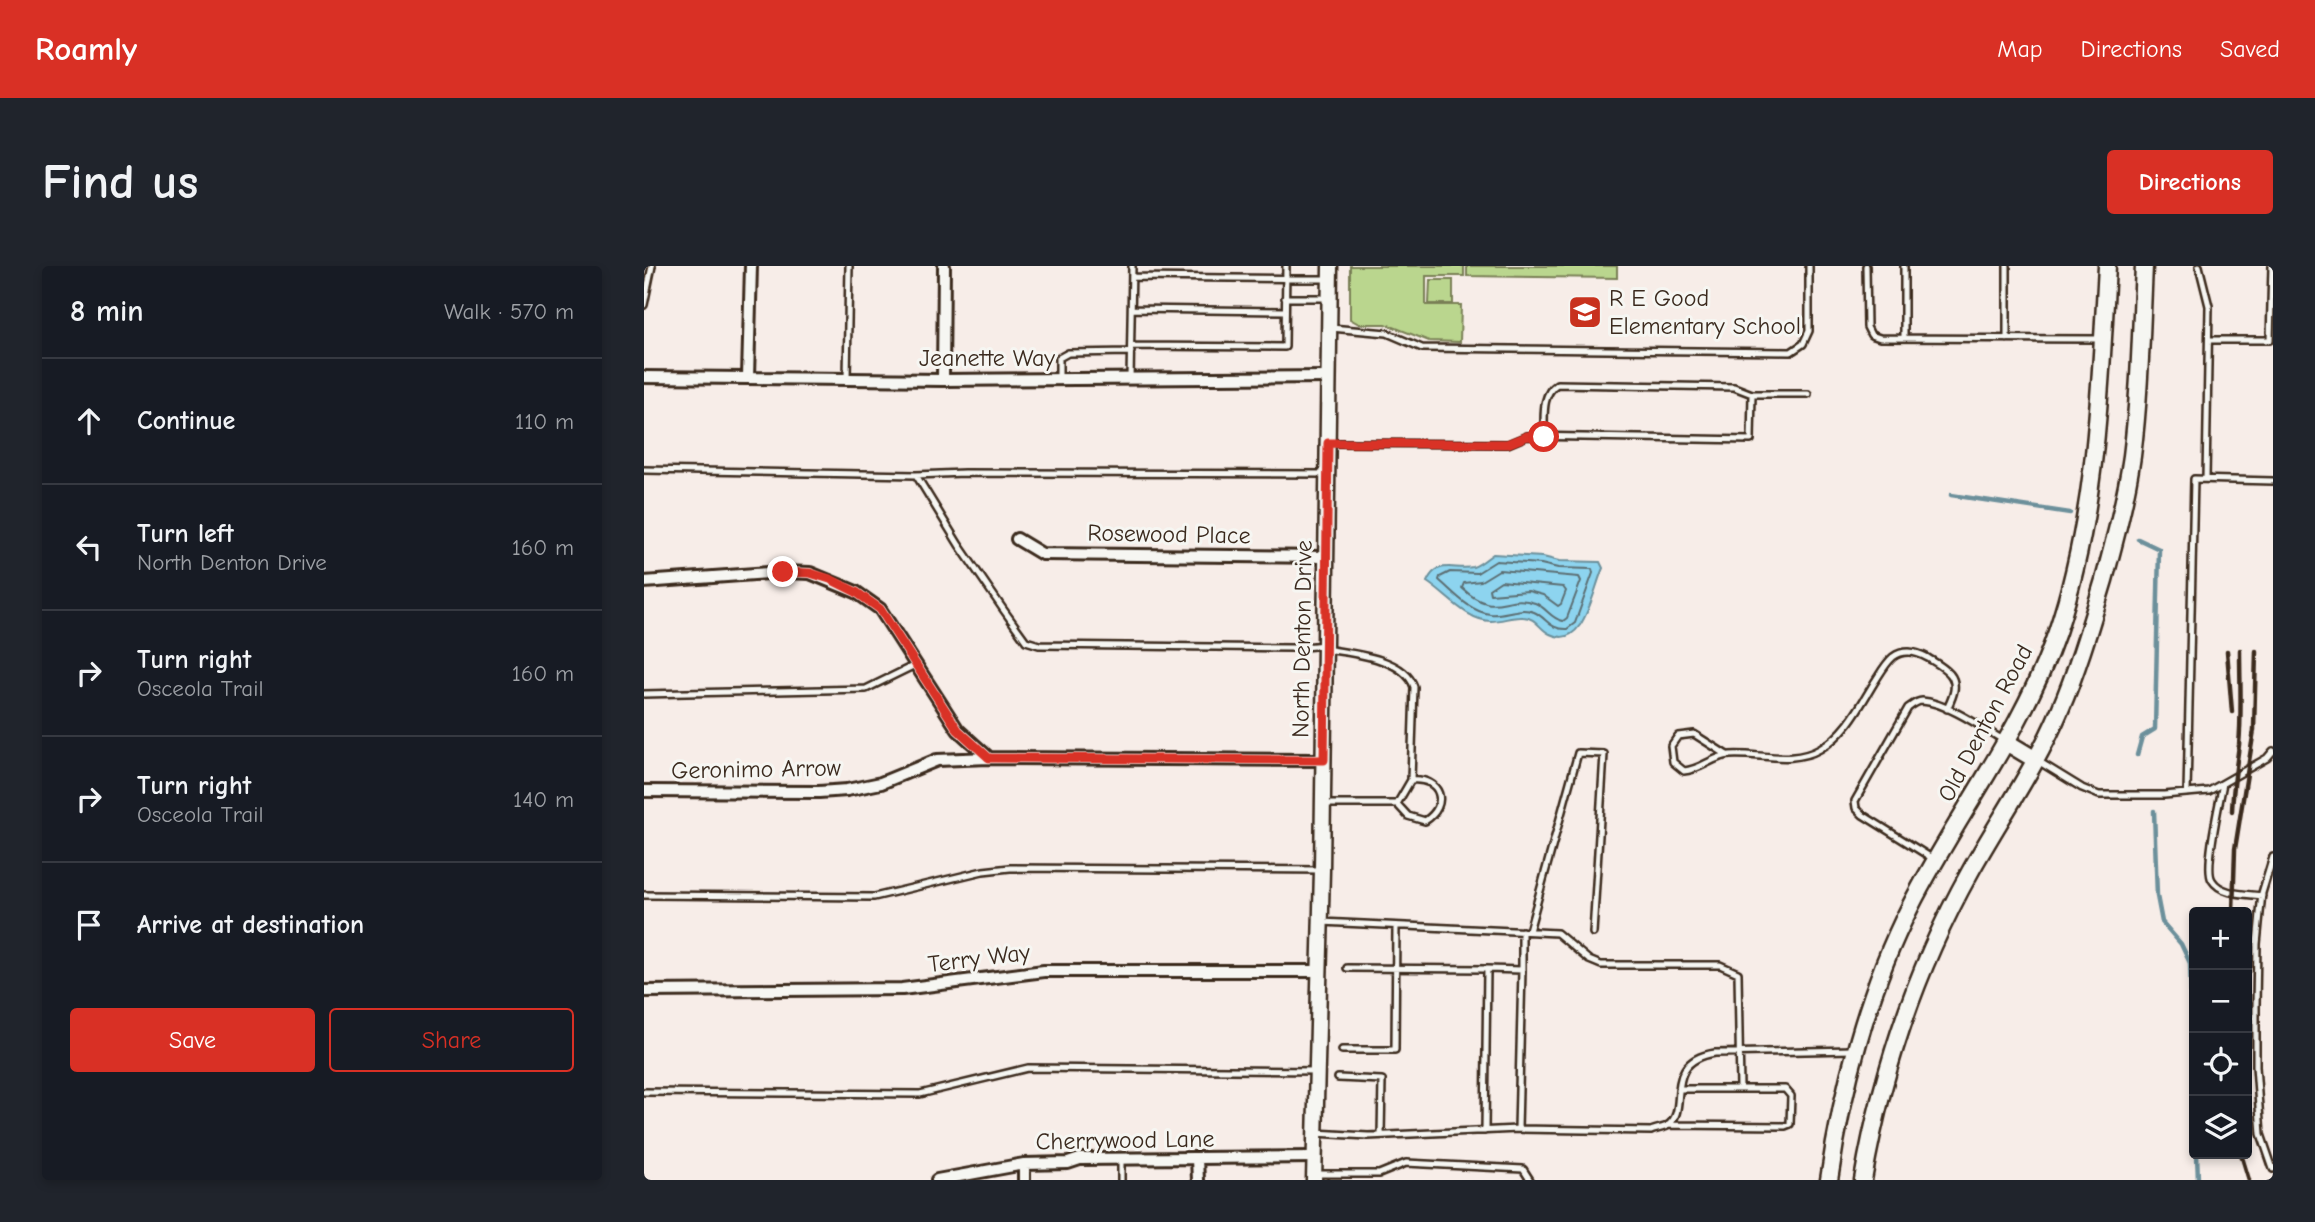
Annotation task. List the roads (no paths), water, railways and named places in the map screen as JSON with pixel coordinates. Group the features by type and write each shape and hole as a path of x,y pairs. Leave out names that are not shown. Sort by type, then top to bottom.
{"main road":[{"name":"Old Denton Road","path":"1829,1180 1847,1086 1872,998 1909,908 2006,742 2033,690 2053,640 2085,524 2095,464 2107,266"},
{"path":"1863,1180 1883,1080 1925,960 1969,873 2036,760 2060,710 2091,624 2122,514 2132,456 2144,266"},
{"path":"2006,742 2036,760"}],"street":[{"path":"748,377 751,266"},
{"path":"943,380 944,266"},
{"name":"North Denton Drive","path":"1314,1177 1324,760 1330,273"},
{"name":"Jeanette Way","path":"644,377 943,380 1330,377"},
{"name":"Rosewood Place","path":"1017,539 1042,554 1325,557"},
{"path":"644,583 783,572 810,573 856,592 880,609 958,730 989,758"},
{"name":"Geronimo Arrow","path":"644,791 847,790 881,783 937,760 1324,760"},
{"name":"Terry Way","path":"644,991 902,989 1044,971 1320,971"},
{"name":"Cherrywood Lane","path":"942,1179 1024,1164 1068,1163 1080,1160 1314,1157"},
{"path":"1197,1160 1198,1180"},
{"path":"1024,1164 1024,1180"}],"lane":[{"path":"644,305 652,266"},
{"path":"847,378 849,266"},
{"path":"1130,379 1132,266"},
{"path":"1059,379 1059,358 1068,353 1131,349 1285,347 1286,266"},
{"path":"1330,328 1387,333 1422,348 1791,352 1803,344 1809,331 1809,266"},
{"path":"1866,266 1867,327 1871,335 1880,338 2103,339"},
{"path":"1904,266 1904,338"},
{"path":"2007,266 2007,339"},
{"path":"2199,266 2209,306 2207,479"},
{"path":"2209,340 2270,340 2272,266"},
{"path":"1132,277 1286,279 1330,273"},
{"path":"1285,298 1330,298"},
{"path":"1132,309 1285,311"},
{"path":"1544,437 1545,398 1557,384 1734,387 1752,394 1808,394"},
{"path":"1328,443 1507,444 1527,436 1751,440 1752,394"},
{"path":"644,470 916,475 964,472 1327,474"},
{"path":"916,475 959,545 1026,640 1040,645 1325,647 1363,654 1402,669 1412,678 1414,687 1411,780 1397,804"},
{"path":"2186,793 2194,479 2273,481"},
{"path":"1727,755 1694,734 1678,736 1671,746 1673,762 1684,771 1701,767 1727,755 1785,758 1819,750 1838,737 1854,717 1883,669 1895,656 1905,652 1923,655 1952,676 1954,694 1947,709"},
{"path":"644,694 866,689 915,665"},
{"path":"1936,861 1863,815 1856,808 1854,801 1908,708 1922,701 1947,709 2006,742"},
{"path":"2036,760 2082,788 2099,795 2186,793 2209,791 2267,758 2273,751"},
{"path":"1529,931 1578,752 1604,754 1593,933"},
{"path":"1323,804 1397,804 1408,816 1425,821 1435,815 1439,803 1437,790 1432,783 1420,779 1411,780"},
{"path":"2223,783 2210,855 2209,872 2212,881 2226,891 2262,896"},
{"path":"2273,857 2262,896 2257,944 2256,1066 2261,1134 2273,1169"},
{"path":"644,895 874,897 983,871 1010,868 1322,870"},
{"path":"1321,922 1557,933 1589,960 1601,965 1730,967 1738,973 1740,1089"},
{"path":"1342,1050 1395,1050 1396,926"},
{"path":"1518,1129 1522,931"},
{"path":"1347,968 1522,970"},
{"path":"1485,1131 1487,969"},
{"path":"1668,1125 1675,1117 1683,1071 1700,1055 1857,1050"},
{"path":"644,1092 920,1094 1028,1068 1317,1071"},
{"path":"1338,1078 1382,1080 1381,1135"},
{"path":"1315,1133 1381,1135 1518,1129 1651,1131 1668,1125 1790,1124 1791,1096 1785,1089 1679,1088"},
{"path":"1121,1160 1121,1180"},
{"path":"1314,1177 1379,1174 1406,1163 1523,1169 1530,1180"}],"water":[{"path":"1493,554 1600,562 1603,568 1586,616 1579,626 1571,634 1562,637 1550,634 1535,621 1527,618 1482,620 1465,612 1427,582 1436,570 1447,567 1473,567"}],"waterway":[{"path":"1951,495 2070,513"},
{"path":"2137,755 2142,737 2155,729 2159,549 2138,539"},
{"path":"2154,811 2157,896 2162,922 2181,944 2190,963 2192,1033"},
{"path":"2197,1159 2198,1180"}],"railway":[{"path":"2232,811 2240,733 2240,650"},
{"path":"2227,651 2232,712"},
{"path":"2233,907 2235,849 2254,730 2256,651"},
{"path":"2243,1159 2249,1180"}],"place":[{"name":"R E Good Elementary School","path":"1585,312"}]}
